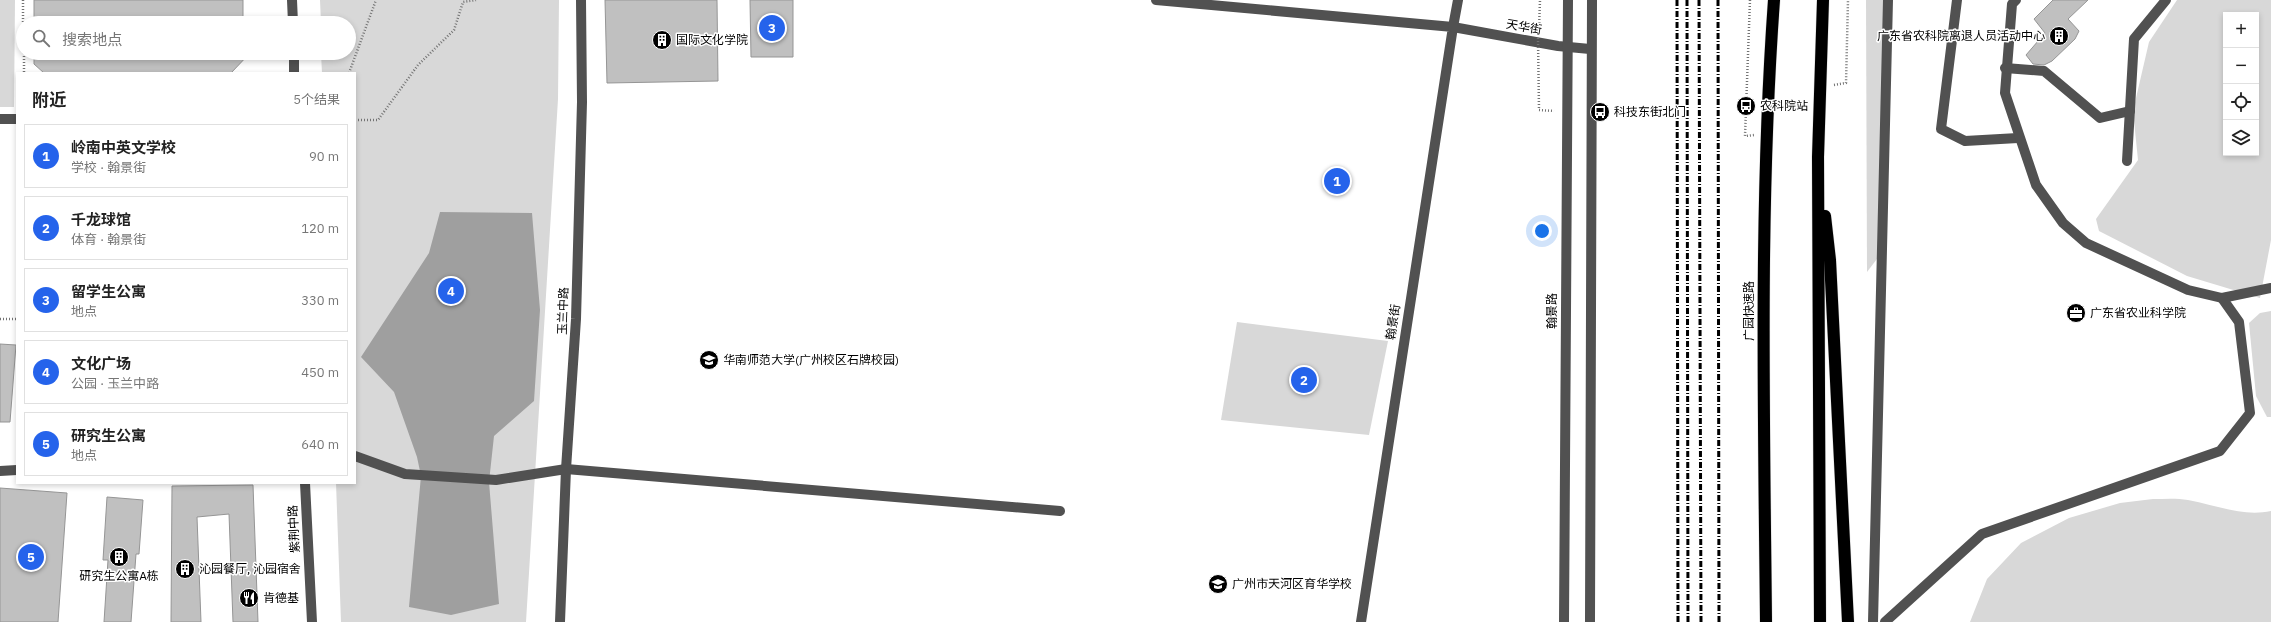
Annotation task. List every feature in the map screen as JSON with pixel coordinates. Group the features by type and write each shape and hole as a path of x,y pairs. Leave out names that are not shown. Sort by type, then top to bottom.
{"highway":[{"name":"广园快速路","path":"1766,622 1763,268 1766,134 1774,0"},
{"path":"1820,622 1818,157 1823,0"},
{"path":"1818,157 1830,260 1848,622"}],"street":[{"path":"292,0 293,16"},
{"name":"玉兰中路","path":"560,622 566,469 576,312 582,102 581,0"},
{"name":"天华街","path":"1156,0 1453,27 1569,47 1590,49"},
{"path":"1453,27 1458,0"},
{"name":"翰景路","path":"1564,622 1566,111 1569,47 1568,0"},
{"path":"1590,622 1590,49 1592,0"},
{"path":"1873,622 1888,0"},
{"path":"1957,0 1941,129 1965,141 2018,138"},
{"path":"2016,0 2012,4 2005,68 2005,93 2018,138 2036,185 2063,223 2086,243 2188,290 2222,298 2271,288"},
{"path":"2127,162 2134,39 2166,0"},
{"name":"翰景街","path":"1361,622 1453,27"},
{"path":"294,60 294,72"},
{"path":"2005,68 2044,71 2100,118 2130,111"},
{"path":"0,119 16,119"},
{"path":"1885,622 1982,534 2220,451 2250,413 2239,322 2222,298"},
{"path":"356,456 405,474 496,480 566,469 1060,511"},
{"path":"0,471 16,470"},
{"name":"紫荆中路","path":"305,484 312,622"}],"path":[{"path":"23,0 23,16"},
{"path":"356,54 376,0"},
{"path":"356,120 378,120 418,65 454,30 463,2 476,0"},
{"path":"1540,0 1538,38 1539,110 1566,111"},
{"path":"1745,136 1750,0"},
{"path":"1846,83 1848,0"},
{"path":"24,60 24,72"},
{"path":"349,72 354,60"},
{"path":"0,319 16,320"}],"shaded area":[{"path":"0,0 15,0 14,107 0,107"},
{"path":"320,0 559,0 558,99 526,622 341,622 336,484 356,484 356,72 322,72 321,60 356,60 356,16 321,16"},
{"path":"1866,0 1890,0 1883,251 1867,272"},
{"path":"2177,0 2271,0 2271,240 2260,298 2187,276 2099,231 2096,219 2138,160 2133,111 2149,42"},
{"path":"440,212 532,213 540,310 534,401 494,436 489,482 499,604 451,615 409,607 421,476 417,457 394,392 361,357 429,253"},
{"path":"2271,311 2271,417 2267,417 2256,396 2249,323 2260,313"},
{"path":"1237,322 1388,341 1369,435 1221,420"},
{"path":"2153,499 2184,499 2229,510 2250,513 2271,511 2271,622 1970,622 1987,579 2021,543 2069,518 2120,503"}],"building":[{"path":"34,0 243,0 243,16 34,16"},
{"name":"国际文化学院","path":"605,0 717,0 718,81 607,83"},
{"path":"750,0 793,0 793,57 751,57"},
{"name":"广东省农科院离退人员活动中心","path":"2053,0 2088,0 2068,19 2079,31 2075,39 2052,61 2044,65 2033,64 2026,55 2045,33 2034,19"},
{"path":"34,60 243,60 232,72 43,72 34,64"},
{"path":"0,344 16,345 10,422 0,422"},
{"name":"沁园餐厅, 沁园宿舍","path":"253,485 258,622 233,622 229,514 197,517 201,622 171,622 172,486"},
{"path":"0,488 67,493 58,622 0,622"},
{"name":"研究生公寓A栋","path":"107,497 143,500 139,554 136,554 131,622 104,622 108,560 103,560"}],"railway":[{"path":"1677,0 1678,622"},
{"path":"1687,0 1688,622"},
{"path":"1699,0 1701,622"},
{"path":"1718,0 1719,622"}],"place":[{"name":"留学生公寓","path":"772,28"},
{"name":"广东省农科院离退人员活动中心","path":"2059,36"},
{"name":"国际文化学院","path":"662,40"},
{"name":"农科院站","path":"1746,106"},
{"name":"科技东街北门","path":"1600,112"},
{"name":"岭南中英文学校","path":"1337,181"},
{"name":"文化广场","path":"451,291"},
{"name":"广东省农业科学院","path":"2076,313"},
{"name":"华南师范大学(广州校区石牌校园)","path":"709,360"},
{"name":"千龙球馆","path":"1304,380"},
{"name":"研究生公寓","path":"31,557"},
{"name":"研究生公寓A栋","path":"119,557"},
{"name":"沁园餐厅, 沁园宿舍","path":"185,569"},
{"name":"广州市天河区育华学校","path":"1218,584"},
{"name":"肯德基","path":"249,598"}]}
